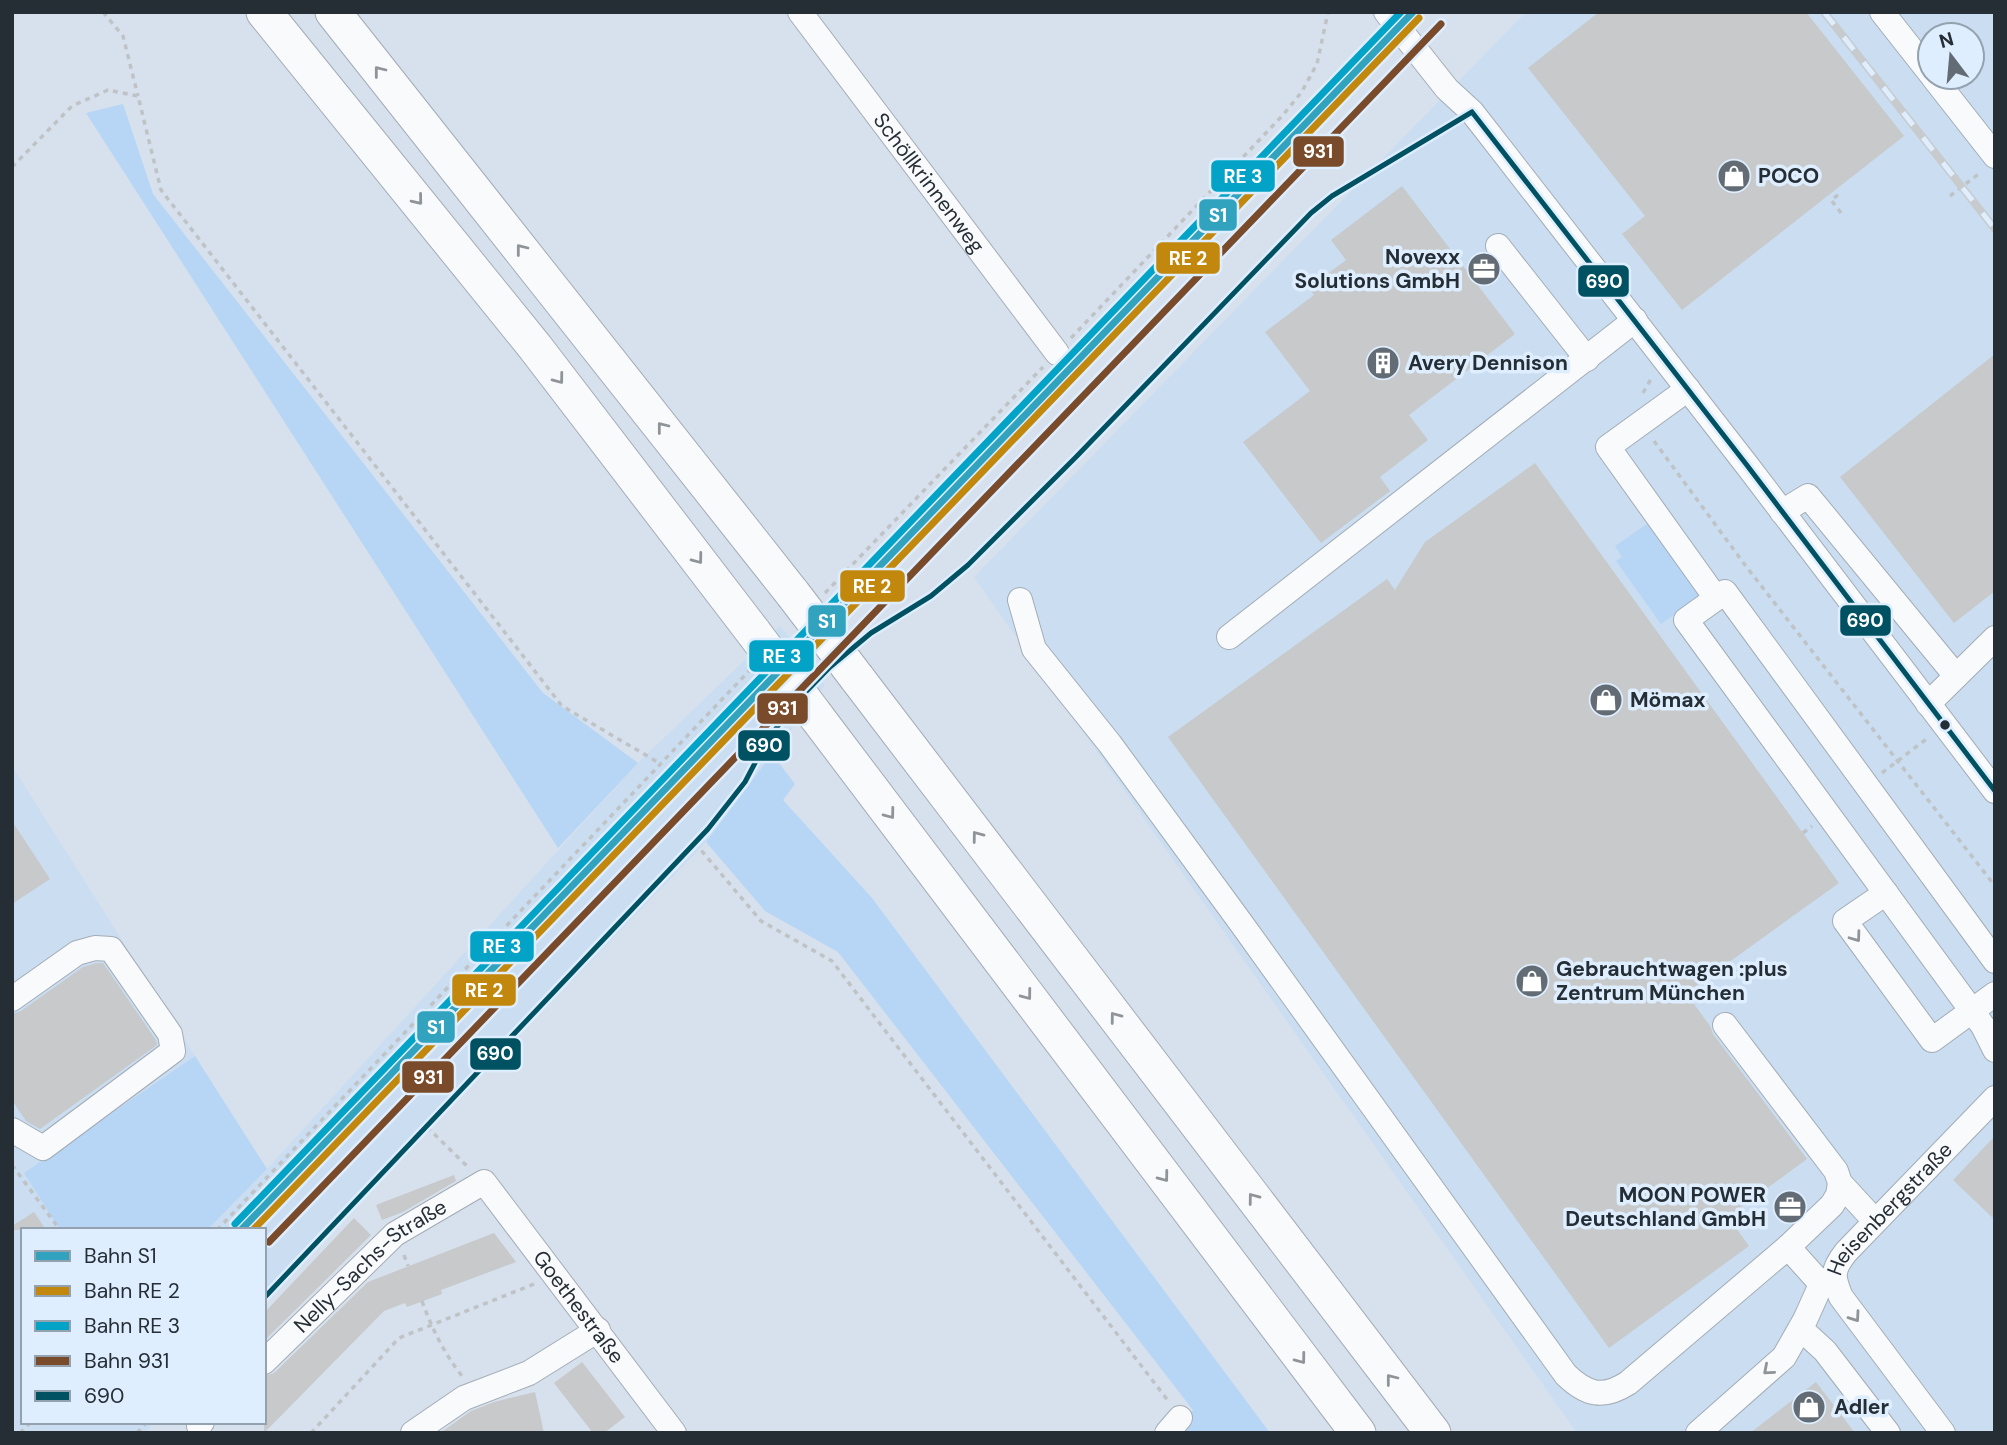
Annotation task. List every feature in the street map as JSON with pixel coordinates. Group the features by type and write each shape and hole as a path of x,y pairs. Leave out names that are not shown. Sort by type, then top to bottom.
{"highway":[{"path":"264,12 536,348 756,648 816,716 1358,1433"},
{"path":"333,12 809,594 857,678 1433,1433"}],"street":[{"name":"Schöllkrinnenweg","path":"800,12 1057,353"},
{"path":"1387,12 1447,89 1472,112 1995,791"},
{"path":"1882,12 1916,54"},
{"path":"1943,91 1990,162"},
{"path":"1498,246 1587,359"},
{"path":"1229,637 1634,320"},
{"path":"1688,389 1608,447 1716,598"},
{"path":"1782,512 1808,496 1956,676"},
{"path":"1995,961 1725,592 1686,620 1983,1023 1995,1050"},
{"path":"1020,600 1034,649 1110,744 1566,1375 1578,1386 1604,1394 1628,1383 1788,1247 1832,1205 1838,1195 1840,1183"},
{"path":"1928,704 1995,638"},
{"path":"1886,893 1845,921 1932,1040 1983,1023 1995,994"},
{"path":"12,999 78,953 95,948 111,948 170,1034 173,1051 43,1148 12,1130"},
{"path":"1725,1025 1836,1171 1840,1183 1875,1222"},
{"name":"Heisenbergstraße","path":"1943,1433 1828,1280 1846,1252 1995,1098"},
{"name":"Goethestraße","path":"484,1182 674,1433"},
{"name":"Nelly-Sachs-Straße","path":"266,1360 395,1234 484,1182"},
{"path":"1698,1433 1784,1357 1828,1280 1788,1247"},
{"path":"1801,1329 1825,1351 1888,1433"},
{"path":"413,1433 464,1398 529,1373 598,1330"}],"path":[{"path":"103,12 123,36 161,190 562,706 661,764"},
{"path":"809,594 1057,353 1283,115 1301,93 1317,64 1328,12"},
{"path":"12,167 72,106 108,90 138,96"},
{"path":"1950,196 1990,162"},
{"path":"1838,195 1831,200 1842,214"},
{"path":"1660,354 1645,391 1628,405 1745,565 1995,886"},
{"path":"219,1228 661,764 756,648"},
{"path":"695,843 761,920 832,961 1174,1425"},
{"path":"427,1127 484,1182"},
{"path":"12,1165 59,1228"},
{"path":"311,1433 399,1338 554,1275"},
{"path":"422,1301 430,1325 448,1358 477,1394"}],"shaded area":[{"path":"1526,12 1995,12 1995,1433 1577,1433 974,577"},
{"path":"123,104 153,194 543,693 638,763 558,848 86,113"},
{"path":"1650,522 1702,595 1661,624 1616,561 1622,557 1615,546"},
{"path":"780,626 825,685 706,842 443,1114 266,1303 266,1228 209,1228 267,1169 638,763"},
{"path":"772,754 795,784 783,800 872,898 1270,1433 1169,1433 1193,1410 838,952 765,911 706,842"},
{"path":"12,766 195,1056 24,1173 59,1228 21,1228 21,1424 153,1424 145,1433 12,1433"},
{"path":"195,1056 267,1169 209,1228 59,1228 24,1173"}],"building":[{"name":"POCO","path":"1599,12 1806,12 1904,136 1682,310 1622,234 1645,216 1528,68"},
{"name":"Avery Dennison","path":"1402,186 1515,334 1409,415 1428,440 1380,477 1390,491 1321,543 1243,442 1310,391 1265,332 1314,295 1309,288 1346,260 1331,240"},
{"path":"1995,354 1995,591 1954,623 1840,477"},
{"path":"1535,463 1839,883 1686,993 1713,1034 1807,1159 1728,1217 1749,1246 1609,1348 1168,737 1387,579 1395,590 1425,542"},
{"path":"12,821 50,879 12,904"},
{"path":"103,963 157,1045 40,1129 26,1121 12,1100 12,1014 21,1011 83,967"},
{"path":"1995,1136 1995,1220 1953,1180"},
{"path":"454,1175 456,1181 403,1212 382,1220 376,1205"},
{"path":"34,1212 45,1228 12,1230 12,1226"},
{"path":"354,1218 371,1235 266,1339 266,1311"},
{"path":"494,1233 516,1262 441,1290 442,1294 407,1307 405,1303 384,1311 264,1433 266,1375 274,1373 368,1282"},
{"path":"582,1362 625,1417 604,1433 593,1433 554,1383"},
{"name":"Adler","path":"1816,1382 1855,1433 1750,1433"},
{"path":"535,1392 544,1433 440,1433 471,1411"}],"railway":[{"path":"1824,12 1995,229"}],"rail line":[{"name":"S1","path":"243,1228 1413,12"},
{"name":"931","path":"269,1242 1441,24"}],"transit line":[{"path":"235,1224 1401,12"},
{"path":"255,1228 1419,18"},
{"name":"690","path":"1472,112 1746,464 1995,791"},
{"name":"690","path":"266,1296 708,829 745,782 766,742 795,703 830,667 871,633 931,596 968,565 1311,213 1332,196 1472,112"}],"place":[{"name":"POCO","path":"1734,176"},
{"name":"Novexx Solutions GmbH","path":"1484,269"},
{"name":"Avery Dennison","path":"1383,363"},
{"name":"Mömax","path":"1606,700"},
{"name":"Gebrauchtwagen :plus Zentrum München","path":"1532,981"},
{"name":"MOON POWER Deutschland GmbH","path":"1790,1207"},
{"name":"Adler","path":"1809,1407"}]}
